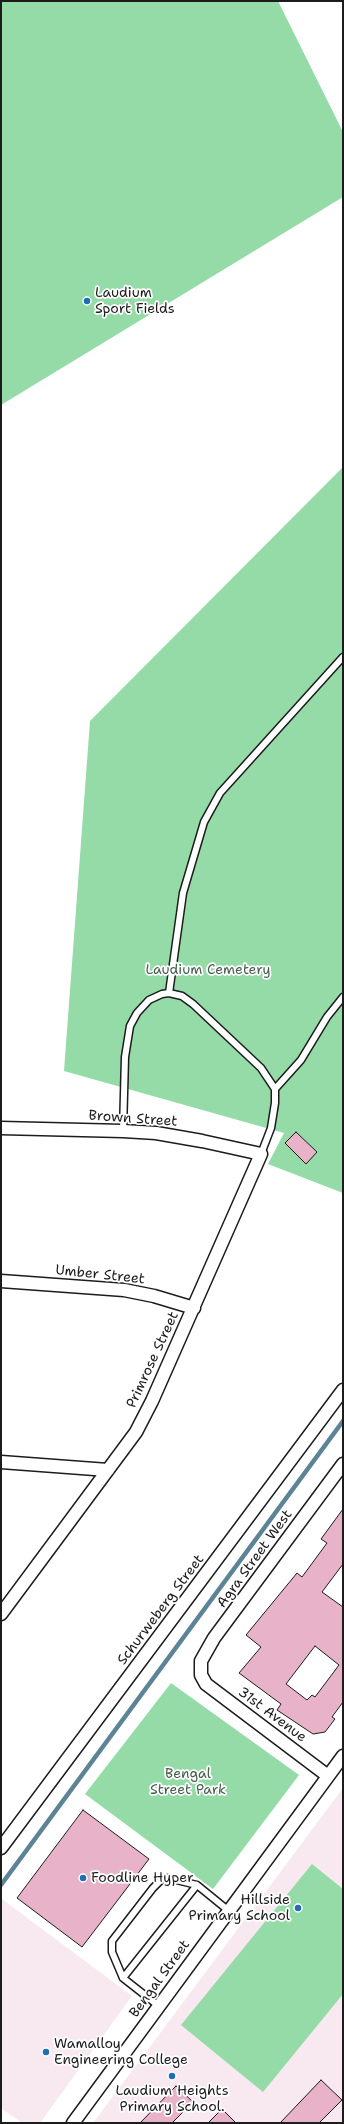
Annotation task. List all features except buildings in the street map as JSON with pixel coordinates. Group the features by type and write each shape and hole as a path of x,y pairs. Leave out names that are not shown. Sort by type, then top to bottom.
{"street":[{"name":"Brown Street","path":"1,1128 123,1131 202,1141 261,1154"},
{"name":"Primrose Street","path":"1,1614 136,1432 152,1401 194,1308 261,1154"},
{"name":"Umber Street","path":"1,1281 124,1290 154,1296 194,1308"},
{"name":"Schurweberg Street","path":"1,1848 343,1390"},
{"path":"1,1462 92,1467 108,1470"},
{"name":"Agra Street West","path":"201,1674 201,1661 206,1650 343,1464"},
{"name":"31st Avenue","path":"201,1674 206,1684 328,1776"},
{"name":"Bengal Street","path":"72,2123 160,2007 343,1756"}],"lane":[{"path":"169,993 183,893 204,822 220,793 343,657"},
{"path":"123,1131 125,1057 130,1026 137,1013 149,1000 169,993 182,996 193,1004 261,1068 275,1089 301,1060 327,1017 343,997"},
{"name":"Primrose Street","path":"261,1154 271,1128 275,1089"},
{"path":"160,2007 123,1978 112,1952 112,1941 153,1888 161,1880 168,1878 197,1885 229,1911"},
{"path":"123,1978 197,1885"}],"shaded area":[{"name":"Hillside Primary School","path":"343,1788 343,2123 93,2123 164,2028"},
{"name":"Wamalloy Engineering College","path":"2,1899 132,1996 40,2123 22,2123 1,2108"}],"green space":[{"name":"Laudium Sport Fields","path":"1,1 278,1 343,132 343,197 1,405"},
{"name":"Laudium Cemetery","path":"343,467 343,1193 268,1164 284,1133 64,1071 90,721"},
{"name":"Bengal Street Park","path":"171,1683 299,1775 213,1889 85,1794"},
{"name":"Hillside Primary School","path":"312,1864 343,1889 343,1994 263,2092 181,2025"}],"waterway":[{"path":"1,1885 343,1421"}],"place":[{"name":"Laudium Sport Fields","path":"87,301"},
{"name":"Foodline Hyper","path":"83,1878"},
{"name":"Hillside Primary School","path":"298,1908"},
{"name":"Wamalloy Engineering College","path":"46,2052"},
{"name":"Laudium Heights Primary School.","path":"172,2076"}]}
